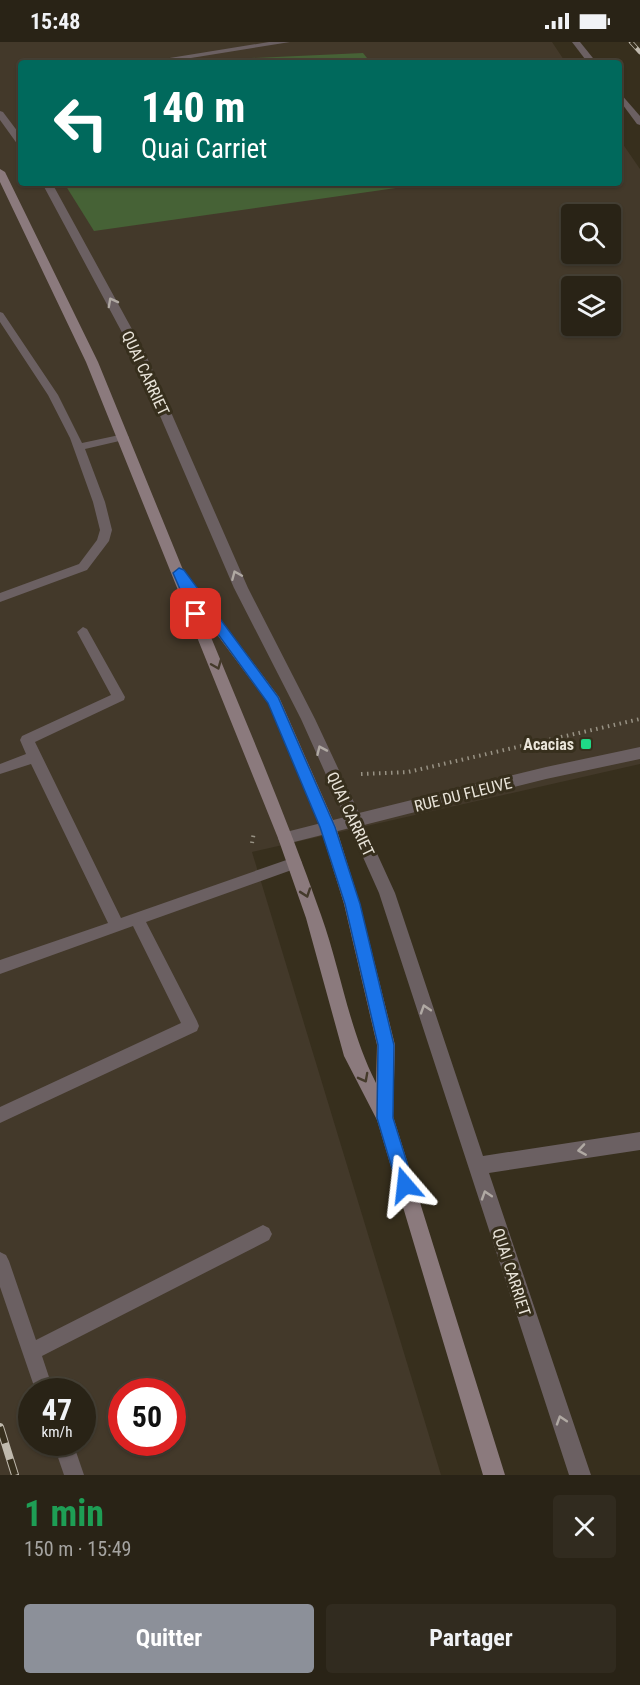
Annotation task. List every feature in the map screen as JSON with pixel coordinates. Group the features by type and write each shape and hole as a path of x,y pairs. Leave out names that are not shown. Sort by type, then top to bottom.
{"main road":[{"name":"QUAI CARRIET","path":"0,172 92,362 286,838 314,918 352,1056 385,1118 494,1475"},
{"name":"QUAI CARRIET","path":"179,573 274,701 328,827 352,904 386,1045 385,1118"}],"street":[{"path":"163,60 286,42"},
{"path":"576,42 591,60"},
{"path":"622,99 640,122"},
{"path":"0,114 18,139"},
{"name":"QUAI CARRIET","path":"49,186 139,353 241,588 308,718 387,893 580,1475"},
{"name":"RUE DU FLEUVE","path":"286,838 546,773 640,753"},
{"path":"477,1166 640,1141"}],"lane":[{"path":"0,315 53,395 79,447 105,519 106,530 103,541 83,567 73,573 0,598"},
{"path":"79,447 124,437"},
{"path":"83,632 118,697 27,740 117,926"},
{"path":"0,769 34,757"},
{"path":"0,967 295,863"},
{"path":"0,1115 191,1026 137,919"},
{"path":"31,1352 263,1234"},
{"path":"0,1262 40,1378"},
{"path":"67,1456 74,1475"}],"path":[{"path":"335,781 357,774 408,772 640,719"}],"shaded area":[{"path":"0,42 552,42 564,60 18,60 18,186 622,186 622,143 640,169 640,764 252,852 441,1475 0,1475"}],"green space":[{"path":"363,53 369,60 207,60"},
{"path":"66,186 410,186 94,231"}],"railway":[{"path":"631,42 640,52"},
{"path":"0,1427 15,1475"}],"place":[{"name":"Acacias","path":"586,744"}],"route":[{"path":"196,614 179,573 274,701 328,827 352,904 386,1045 385,1118 405,1185"}]}
